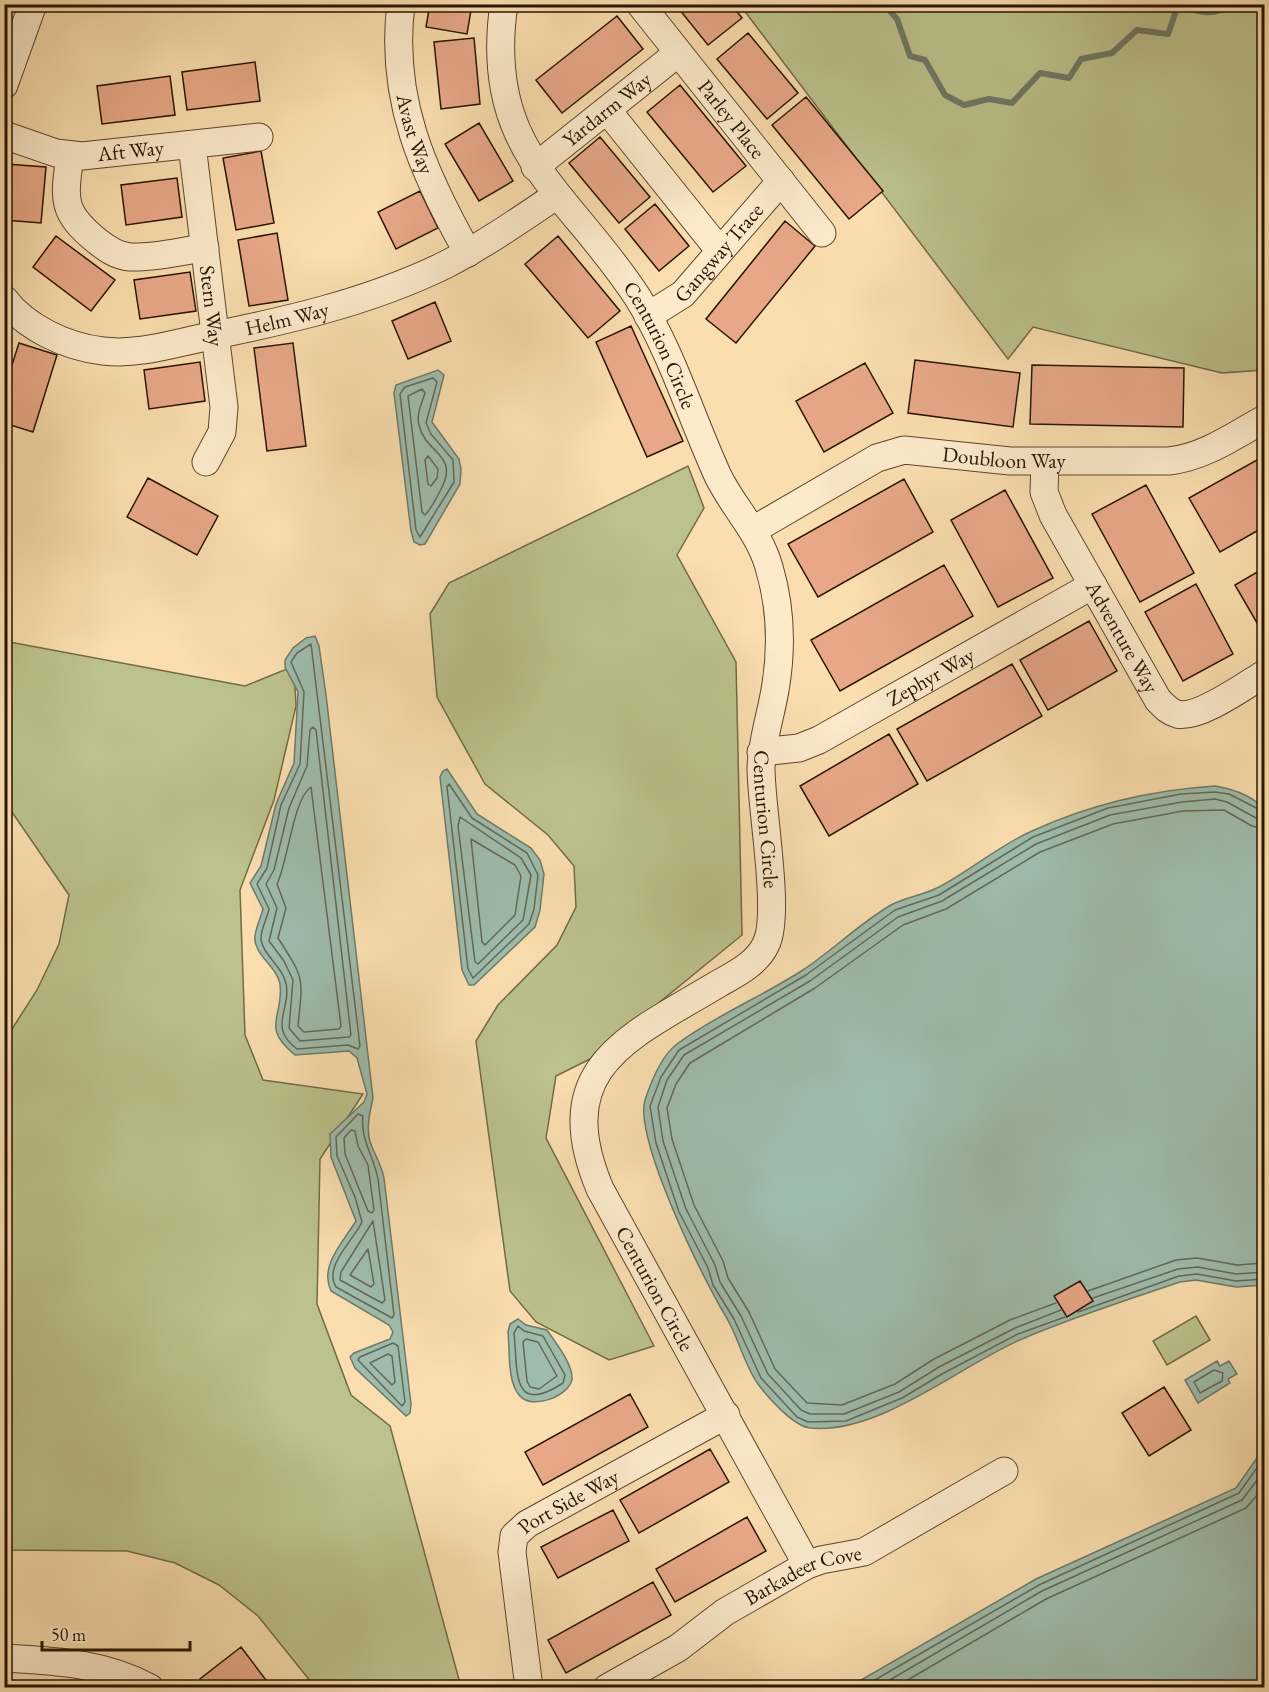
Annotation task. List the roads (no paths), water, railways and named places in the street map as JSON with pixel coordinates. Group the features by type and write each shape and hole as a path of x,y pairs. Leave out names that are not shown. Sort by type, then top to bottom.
{"street":[{"path":"4,85 33,4"},
{"name":"Avast Way","path":"401,4 399,63 409,122 427,178 468,253"},
{"name":"Centurion Circle","path":"504,4 501,28 501,71 514,122 535,167 623,279 648,316 718,476 730,499 753,530 769,566 779,626 776,683 761,752 761,792 772,905 771,932 767,944 751,964 638,1033 606,1058 593,1079 583,1119 587,1155 600,1189 807,1565"},
{"name":"Parley Place","path":"640,4 822,233"},
{"name":"Yardarm Way","path":"535,167 678,53"},
{"path":"607,110 720,251"},
{"name":"Aft Way","path":"4,135 44,150 70,156 95,156 259,137"},
{"name":"Stern Way","path":"192,145 224,420 222,432 206,462"},
{"path":"70,156 67,181 70,215 78,226 107,249 133,257 205,248"},
{"name":"Gangway Trace","path":"648,316 683,294 781,181"},
{"name":"Helm Way","path":"7,308 52,336 75,345 101,351 142,350 341,306 415,278 468,253 557,195"},
{"name":"Doubloon Way","path":"753,530 891,452 917,450 1010,461 1169,461 1189,459 1264,419"},
{"name":"Adventure Way","path":"1045,462 1044,492 1048,503 1158,700 1167,710 1178,715 1191,714 1264,674"},
{"name":"Zephyr Way","path":"761,752 799,747 819,740 1093,585"},
{"name":"Port Side Way","path":"529,1688 512,1552 514,1536 527,1524 726,1415"},
{"name":"Barkadeer Cove","path":"607,1688 678,1648 725,1612 807,1565 864,1552 1004,1471"},
{"path":"4,1659 91,1665 116,1672 150,1688"}],"water":[{"path":"438,370 444,375 432,422 459,459 460,484 425,544 420,545 414,542 411,531 394,393 396,385"},
{"path":"315,636 319,646 326,695 373,1098 368,1131 384,1178 411,1404 410,1413 406,1416 355,1368 350,1357 354,1353 390,1339 393,1332 389,1325 331,1291 328,1282 328,1272 334,1254 356,1221 331,1157 330,1134 364,1102 367,1094 357,1058 349,1051 295,1055 284,1045 276,1029 280,984 275,972 261,955 255,943 263,909 250,883 261,866 276,804 294,763 298,692 285,667 285,660 293,648 306,638"},
{"path":"447,769 477,814 531,848 540,860 544,874 540,910 535,927 474,985 469,985 462,970 440,777"},
{"path":"1215,786 1242,794 1255,801 1264,810 1264,1285 1236,1287 1196,1280 1180,1282 1080,1316 1022,1339 891,1410 863,1421 836,1427 810,1428 796,1422 773,1402 751,1373 730,1323 687,1241 660,1176 644,1119 645,1100 662,1062 677,1044 803,970 891,905 939,887 1020,837 1054,821 1099,806 1168,791"},
{"path":"518,1319 526,1325 547,1330 567,1360 572,1379 570,1385 558,1396 532,1402 525,1400 515,1389 511,1374 508,1332 510,1324"},
{"path":"1217,1361 1220,1366 1229,1361 1237,1374 1228,1379 1230,1383 1198,1403 1185,1380"},
{"path":"1264,1448 1264,1687 849,1687 1036,1579 1236,1488"}],"waterway":[{"path":"884,4 897,19 910,56 925,60 945,95 964,105 989,99 1012,103 1040,73 1069,78 1081,59 1112,53 1137,30 1168,34 1178,5 1211,12 1230,4"}]}
